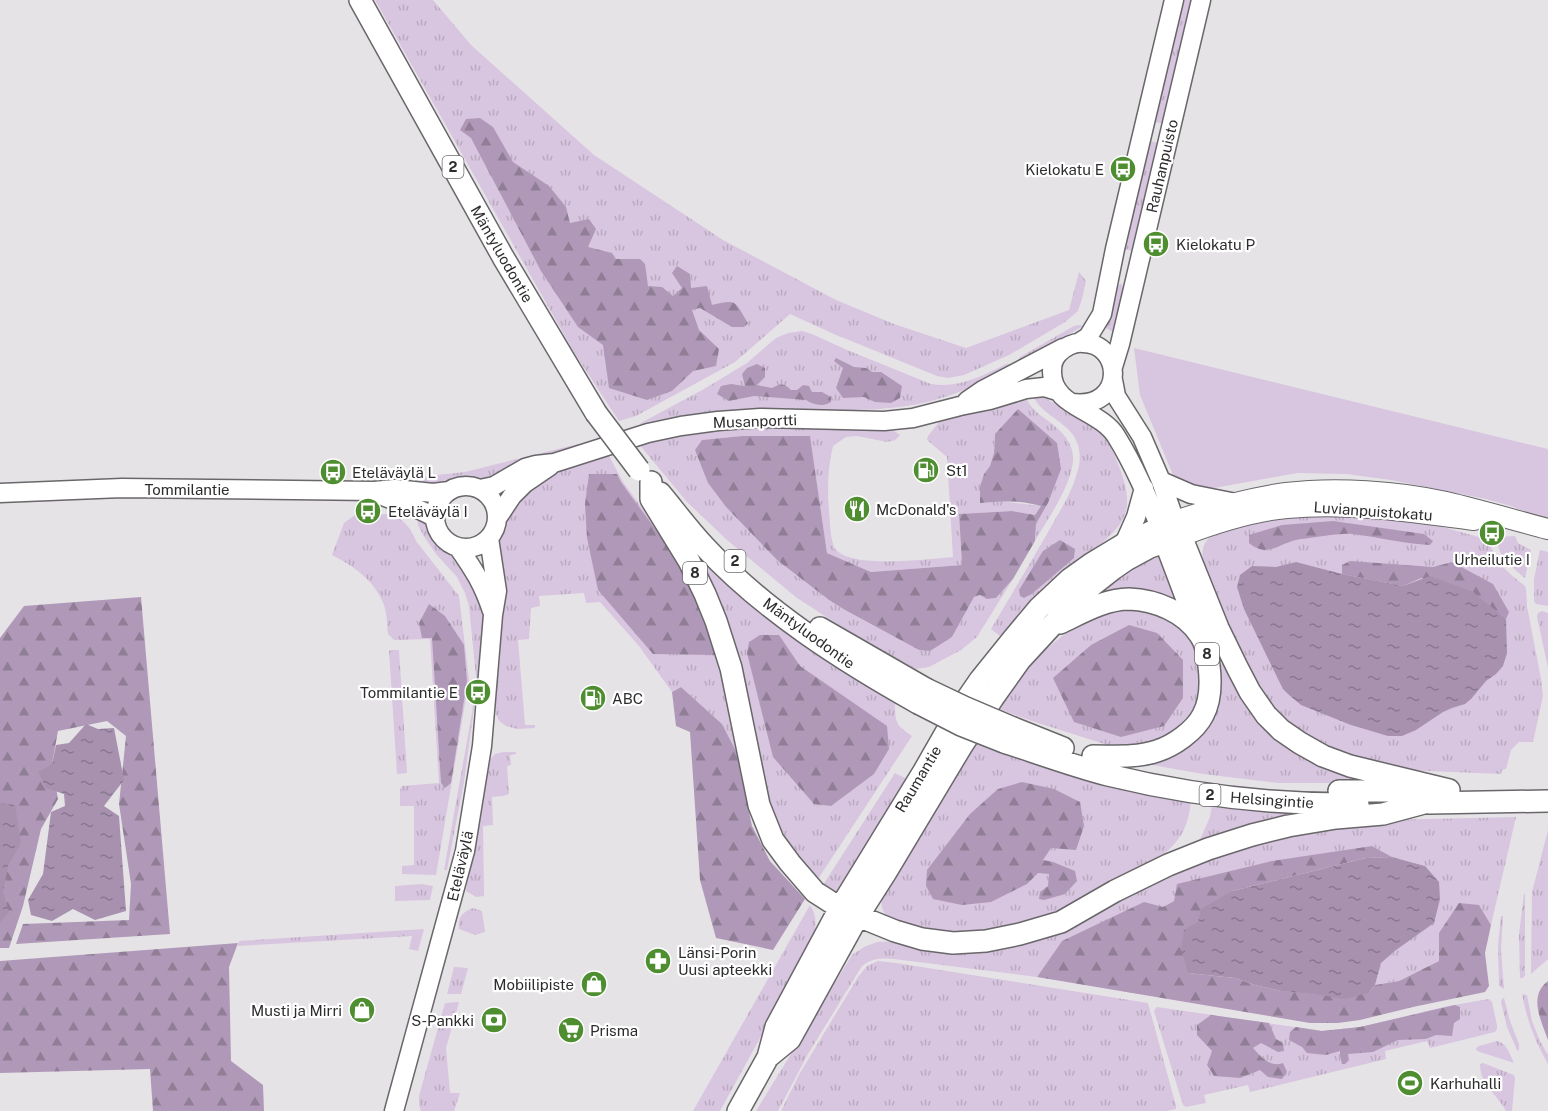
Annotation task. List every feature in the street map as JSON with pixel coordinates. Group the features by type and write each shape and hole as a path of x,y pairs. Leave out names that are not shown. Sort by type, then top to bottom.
{"highway":[{"name":"Mäntyluodontie","path":"360,0 503,257 596,413 651,483 745,570 811,623 922,696 966,708 1008,735"},
{"name":"8","path":"651,483 651,499 689,561 716,621 731,668 759,805 773,840 815,892 849,912"},
{"name":"Luvianpuistokatu","path":"1124,544 1171,531"},
{"name":"Luvianpuistokatu","path":"1051,627 1080,595 1113,569 1171,531"},
{"path":"1171,531 1202,636"},
{"path":"1171,531 1250,692 1266,715 1281,730 1323,756 1350,766 1449,790"},
{"name":"Raumantie","path":"738,1111 768,1057 790,1038 849,912 956,715 980,680 1039,609 1070,579 1124,544"},
{"name":"8","path":"1051,627 1109,602 1128,599 1150,601 1174,611 1189,621 1202,636 1211,680 1203,716 1192,729 1158,751 1141,755 1093,756"},
{"name":"Raumantie","path":"849,912 886,872 993,698 1020,660 1051,627"},
{"name":"Helsingintie","path":"1008,735 1060,747 1145,772 1245,787 1334,791 1449,790 1548,801"},
{"name":"Helsingintie","path":"1008,735 1062,762 1107,775 1203,794 1248,800 1291,803 1424,803 1506,796 1548,788"},
{"path":"849,912 895,931 922,939 953,942 986,941 1062,922 1115,891 1168,865 1251,835 1336,818 1383,814 1424,803"}],"main road":[{"name":"Rauhanpuisto","path":"1072,345 1088,337 1102,314 1115,249 1174,0"},
{"name":"Rauhanpuisto","path":"1113,374 1201,0"},
{"path":"1091,343 1101,348 1109,357 1116,396 1142,437 1161,481 1171,531 1144,488 1115,433 1101,420 1065,399 1057,391 1052,380 1052,366 1056,356 1072,345 1091,343"},
{"name":"Musanportti","path":"960,406 982,390 1072,345"},
{"path":"1073,403 1095,402 1105,394 1113,374"},
{"name":"Musanportti","path":"480,489 494,486 525,468 554,463 648,433 690,425 760,418 884,421 913,418 1026,389 1044,387 1057,391"},
{"name":"Musanportti","path":"498,517 512,496 525,483 554,463"},
{"path":"1161,481 1191,495 1236,503"},
{"path":"467,486 480,489 491,498 496,506 498,517 496,527 489,538 471,548 458,547 446,541 438,531 435,518 438,503 449,491 456,488 467,486"},
{"path":"1124,544 1136,517 1144,488"},
{"name":"Tommilantie","path":"0,493 122,489 374,491 395,489 433,493 449,491"},
{"name":"Tommilantie","path":"374,491 392,501 415,507 435,518"},
{"name":"Luvianpuistokatu","path":"1171,531 1236,503 1287,493 1357,491 1390,493 1444,502 1548,530"},
{"name":"Luvianpuistokatu","path":"1171,531 1208,526 1256,513 1319,506 1384,509 1548,530"},
{"name":"Eteläväylä","path":"394,1111 465,851 482,747 497,591 489,538"},
{"name":"Eteläväylä","path":"458,547 486,591 493,615"}],"green space":[{"path":"375,0 433,0 471,45 594,155 723,240 836,300 894,324 966,348 1069,310 1079,272 1086,281 1078,311 1065,322 1009,355 964,375 948,378 937,376 790,314 735,362 636,416 619,421 575,354"},
{"path":"1181,0 1196,0 1165,124 1155,122 1152,118"},
{"path":"480,118 493,127 513,162 549,186 566,207 570,223 589,219 596,229 588,247 612,253 616,259 640,259 645,264 648,286 662,287 673,296 682,288 672,273 677,266 690,274 691,288 707,286 712,305 731,302 737,306 748,323 744,327 732,327 700,308 692,310 699,330 719,349 716,366 693,371 672,391 647,400 609,388 603,345 578,327 541,271 471,138 460,130 466,119"},
{"path":"1147,140 1161,144 1132,251 1122,248"},
{"path":"1120,284 1123,290 1115,320 1115,333 1104,327 1116,289"},
{"path":"1079,325 1083,326 1019,364 1020,357"},
{"path":"802,331 931,384 960,383 1006,364 1012,367 958,392 902,407 860,410 738,410 667,418 639,424 747,363 776,338"},
{"path":"1134,348 1548,449 1548,519 1486,499 1391,480 1346,474 1297,473 1214,488 1199,489 1185,486 1173,475 1140,395"},
{"path":"836,358 854,367 881,372 902,386 900,398 891,403 875,402 864,397 843,398 836,388 843,368 834,361"},
{"path":"757,364 765,368 765,377 757,385 772,388 782,385 791,390 797,390 803,385 809,386 812,392 822,392 831,397 831,402 818,405 806,400 754,396 729,401 717,394 721,386 731,384 745,386 742,374 747,368"},
{"path":"1025,395 1035,410 1057,428 1068,441 1073,456 1070,477 1035,541 1036,524 1048,503 995,434 994,453 990,466 984,474 981,503 1001,501 1041,506 1035,515 1012,511 959,514 962,565 871,572 827,553 810,437 742,436 702,440 708,483 726,507 777,560 829,600 919,650 952,637 974,597 980,595 987,599 996,598 1013,579 977,637 961,650 929,667 916,669 859,638 797,598 727,540 687,502 638,443 707,430 782,427 894,431 900,435 895,440 887,442 857,436 846,437 833,446 828,494 834,546 845,556 875,561 953,557 947,457 927,440 928,436 939,422"},
{"path":"1033,395 1045,398 1101,433 1111,448 1122,474 1127,503 1121,523 1114,531 1049,582 1000,636 991,629 1063,506 1079,465 1079,449 1074,437 1063,424 1042,409"},
{"path":"1018,409 1057,443 1061,469 1048,503 1036,524 1035,541 1013,579 996,598 987,599 980,595 974,597 952,637 930,651 919,650 845,610 777,560 726,507 708,483 695,450 702,440 742,436 810,436 827,553 871,572 962,565 959,514 1012,511 1035,515 1041,506 1011,502 980,503 980,487 994,453 995,434"},
{"path":"578,444 539,458 503,476 480,481 459,480 422,487 424,478 427,476 465,472"},
{"path":"607,452 623,482 674,552 714,638 736,751 722,724 681,687 672,692 639,646 600,602 586,603 584,593 539,596 540,606 531,608 529,639 518,640 525,725 535,725 535,728 517,729 499,721 495,704 502,616 497,550 509,513 518,498 557,471"},
{"path":"589,474 617,474 684,573 703,615 716,655 653,654 598,590 587,538 585,504"},
{"path":"392,514 407,525 416,541 459,596 469,680 436,875 402,874 402,866 414,865 414,806 400,806 402,786 439,783 430,639 394,640 388,634 385,608 370,582 349,564 332,555 344,523 355,515"},
{"path":"1304,515 1364,516 1421,521 1486,539 1489,540 1502,566 1524,585 1543,696 1533,742 1519,742 1511,750 1506,769 1502,770 1501,774 1405,770 1365,763 1309,740 1273,712 1252,679 1203,561 1203,550 1208,539 1226,530 1253,522"},
{"path":"417,517 425,518 435,537 455,554 484,605 481,657 464,782 447,870 444,870 472,713 476,677 469,606 465,593 457,577 436,554 423,535"},
{"path":"1333,521 1424,534 1433,541 1430,545 1347,534 1296,540 1267,550 1249,543 1249,535 1282,525"},
{"path":"1515,536 1518,543 1531,550 1525,578 1515,570 1499,550 1498,537"},
{"path":"1060,540 1075,549 1074,558 1033,593 1024,598 1020,596 1019,590 1043,551"},
{"path":"694,549 814,650 895,702 897,723 912,736 818,879 790,847 774,817 736,666"},
{"path":"1540,550 1548,552 1548,606 1536,604 1534,601 1534,579"},
{"path":"1157,555 1161,556 1184,609 1092,600 1109,583"},
{"path":"1350,561 1433,567 1452,562 1493,584 1509,612 1506,619 1473,593 1421,578 1403,586 1342,574 1342,565"},
{"path":"141,597 170,934 16,944 23,924 129,920 131,884 119,804 126,736 107,721 58,731 52,764 58,799 41,829 23,906 9,948 0,948 0,638 24,606"},
{"path":"429,604 445,616 464,645 467,681 451,783 445,788 441,783 432,638 422,638 419,623"},
{"path":"1140,607 1181,626 1198,651 1202,680 1197,708 1178,731 1148,746 1117,748 996,708 1045,650 1071,629 1106,610"},
{"path":"1542,611 1548,613 1548,668 1537,616"},
{"path":"1129,625 1157,633 1183,660 1183,698 1164,726 1121,737 1074,722 1053,678 1091,645"},
{"path":"760,635 779,635 800,666 887,726 889,749 874,774 831,806 814,804 773,757 747,653 749,642"},
{"path":"389,650 399,650 407,773 397,774"},
{"path":"1225,663 1236,688 1375,783 1278,783 1152,765 1153,761 1183,748 1217,665"},
{"path":"681,687 722,724 736,751 752,826 770,861 805,899 773,950 716,938 700,880 690,732 676,726 672,692"},
{"path":"974,741 1191,801 1184,829 1179,838 1156,860 1104,891 1022,926 993,933 970,935 930,930 894,920 882,908 882,893"},
{"path":"516,752 510,755 511,765 507,766 509,794 492,797 493,825 483,826 484,896 476,897 466,891 486,764 495,754"},
{"path":"895,773 909,780 843,890 835,891 823,885"},
{"path":"1022,782 1054,789 1080,802 1084,826 1076,850 1051,848 1043,860 1075,871 1077,881 1065,894 1044,900 1039,899 1040,892 1048,886 1049,874 1038,873 1027,884 991,902 962,905 933,899 926,886 927,870 970,814 998,789"},
{"path":"1212,805 1327,812 1199,842 1210,817"},
{"path":"1516,817 1491,925 1479,905 1439,933 1439,961 1399,981 1375,985 1381,963 1396,950 1425,866 1392,857 1372,846 1174,901 1163,907 1062,941 1037,977 894,959 870,961 862,966 808,1054 778,1111 756,1111 852,955 864,947 877,942 896,941 951,953 1001,949 1053,934 1177,871 1216,854 1266,840 1386,820"},
{"path":"1548,830 1548,959 1531,974 1532,892"},
{"path":"1372,846 1392,857 1366,858 1232,891 1188,973 1235,978 1281,991 1368,993 1375,985 1399,981 1439,961 1439,933 1459,903 1479,905 1491,925 1485,953 1489,986 1485,992 1360,1020 1310,1023 1037,977 1062,941 1144,902 1163,907 1174,901 1177,884 1272,861"},
{"path":"422,884 433,886 430,900 395,901 395,886"},
{"path":"1524,894 1525,975 1520,978 1519,934"},
{"path":"810,905 816,924 812,943 720,1111 693,1111"},
{"path":"473,908 482,911 485,932 475,935 459,929 462,916"},
{"path":"1501,916 1503,916 1501,950 1504,989 1499,986 1498,946"},
{"path":"424,929 418,951 409,949 412,936 238,946 239,941"},
{"path":"238,943 229,967 231,1061 263,1085 264,1111 153,1111 150,1069 0,1073 0,961"},
{"path":"878,961 1148,1003 1176,1109 1167,1111 781,1111 800,1073 858,977 867,966"},
{"path":"454,967 468,968 461,994 447,994"},
{"path":"1548,981 1548,1040 1537,1001 1542,987"},
{"path":"1522,994 1527,995 1532,1021 1548,1055 1548,1064 1532,1031"},
{"path":"1504,998 1519,1044 1519,1051 1507,1027 1501,1002"},
{"path":"1489,999 1492,1002 1497,1025 1495,1032 1430,1048 1427,1041 1385,1051 1386,1059 1250,1092 1248,1085 1204,1095 1206,1103 1186,1107 1183,1105 1154,1011 1157,1007 1322,1031 1360,1027 1448,1006"},
{"path":"459,1002 446,1048 450,1093 460,1093 454,1111 421,1111 419,1096 445,1003"},
{"path":"1455,1005 1460,1007 1460,1019 1454,1023 1452,1036 1436,1035 1426,1039 1398,1040 1373,1052 1348,1054 1349,1060 1345,1064 1342,1064 1340,1051 1326,1055 1307,1053 1302,1047 1289,1040 1290,1032 1296,1027 1322,1031 1360,1027"},
{"path":"1211,1015 1269,1023 1276,1039 1283,1043 1284,1051 1278,1052 1261,1043 1253,1048 1270,1063 1283,1063 1287,1072 1282,1079 1268,1077 1260,1070 1240,1078 1214,1076 1207,1065 1212,1051 1197,1035 1197,1025"},
{"path":"1497,1041 1506,1047 1514,1063 1477,1051 1476,1048 1479,1046"},
{"path":"1483,1063 1514,1075 1512,1111 1506,1111 1486,1084 1480,1064"}],"water":[{"path":"1296,562 1403,586 1430,576 1473,592 1506,619 1507,653 1503,666 1465,704 1443,712 1416,730 1402,736 1388,736 1351,725 1301,705 1283,689 1244,609 1237,587 1240,575 1252,566 1276,567"},
{"path":"86,724 98,729 114,728 124,780 104,806 119,816 126,911 95,920 73,909 52,921 31,915 28,900 43,874 51,812 65,806 64,794 46,788 38,772 52,764 56,745 69,743"},
{"path":"0,803 15,805 21,843 8,866 3,892 9,913 0,922"},
{"path":"1392,857 1425,866 1439,882 1440,899 1434,923 1381,963 1375,985 1368,993 1345,999 1281,991 1235,978 1188,973 1181,949 1184,930 1198,922 1201,909 1232,891 1366,858"}],"place":[{"name":"Kielokatu E","path":"1123,169"},
{"name":"Kielokatu P","path":"1156,244"},
{"name":"St1","path":"926,470"},
{"name":"Eteläväylä L","path":"333,472"},
{"name":"McDonald's","path":"857,509"},
{"name":"Eteläväylä I","path":"368,511"},
{"name":"Urheilutie I","path":"1492,533"},
{"name":"Tommilantie E","path":"478,692"},
{"name":"ABC","path":"593,698"},
{"name":"Länsi-Porin Uusi apteekki","path":"658,961"},
{"name":"Mobiilipiste","path":"594,984"},
{"name":"Musti ja Mirri","path":"362,1010"},
{"name":"S-Pankki","path":"494,1020"},
{"name":"Prisma","path":"571,1030"},
{"name":"Karhuhalli","path":"1410,1083"}]}
